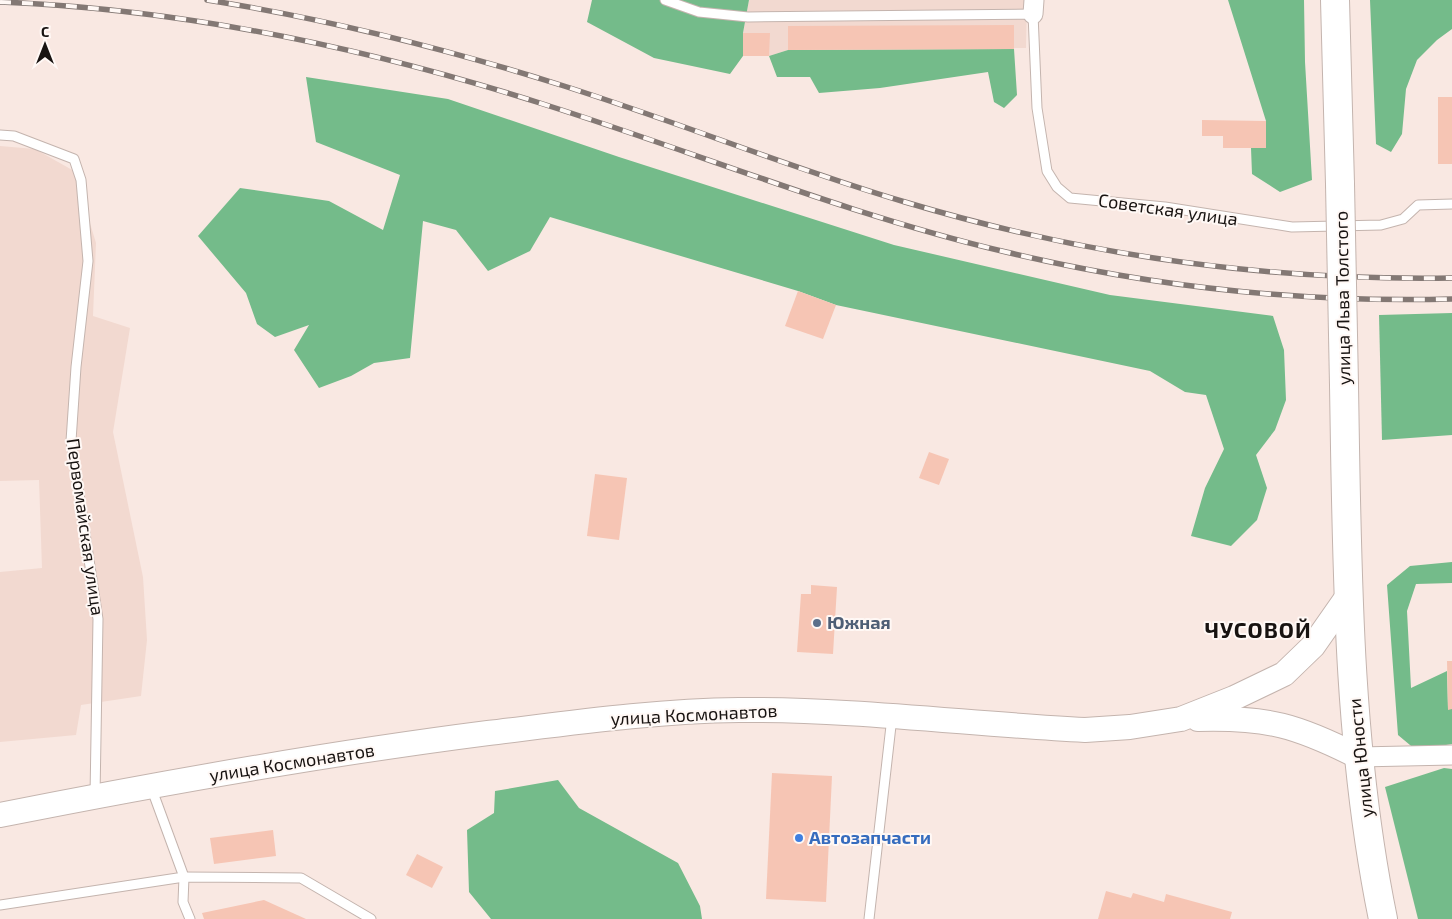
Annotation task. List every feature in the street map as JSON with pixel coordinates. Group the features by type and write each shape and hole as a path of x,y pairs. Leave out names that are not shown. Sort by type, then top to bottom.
{"main road":[{"name":"улица Льва Толстого","path":"1335,0 1348,596"},
{"name":"улица Юности","path":"1348,596 1359,758 1375,879 1383,919"}],"street":[{"name":"улица Космонавтов","path":"0,816 95,796 428,741 634,715 738,710 801,711 1085,730 1130,727 1181,719 1234,698 1284,674 1313,646 1348,596"},
{"path":"1181,719 1264,720 1294,727 1321,738 1359,758 1452,755"}],"lane":[{"path":"665,0 699,12 748,17 1034,7"},
{"name":"Советская улица","path":"1034,7 1037,108 1047,171 1057,187 1070,198 1165,207 1292,228 1381,226 1403,219 1418,205 1452,204"},
{"name":"Первомайская улица","path":"0,135 14,136 74,159 81,180 88,261 70,441 98,618 95,796"},
{"path":"869,919 892,716"},
{"path":"151,787 184,877 183,902 190,919"},
{"path":"0,905 184,877 301,878 371,919"}],"shaded area":[{"path":"749,0 1027,0 1026,48 788,50 769,56 743,56 743,33"},
{"path":"0,146 35,149 74,171 96,243 93,316 130,328 113,432 143,577 147,640 141,696 81,705 76,735 0,742 0,572 42,568 39,480 0,481"}],"green space":[{"path":"592,0 749,0 743,33 743,56 730,74 654,58 587,22"},
{"path":"1228,0 1304,0 1305,62 1312,180 1280,192 1252,174 1251,148 1266,148 1266,121"},
{"path":"1370,0 1452,0 1452,29 1437,40 1417,60 1406,89 1402,134 1391,152 1376,144"},
{"path":"1014,49 1017,95 1004,108 994,102 988,72 880,88 819,93 810,77 777,77 769,56 788,50"},
{"path":"306,77 448,99 619,157 894,245 1110,295 1273,316 1284,350 1286,400 1275,430 1256,455 1267,488 1257,520 1231,546 1191,536 1205,488 1224,449 1206,395 1185,392 1150,371 836,305 798,291 550,217 530,251 488,271 456,230 423,221 410,358 374,363 351,376 319,388 294,350 309,325 275,337 257,324 246,293 198,236 240,188 329,201 383,230 400,175 316,142"},
{"path":"1452,313 1452,435 1382,440 1379,315"},
{"path":"1452,562 1452,583 1416,584 1407,611 1411,688 1447,671 1448,709 1452,709 1452,744 1416,750 1398,735 1387,585 1410,566"},
{"path":"1444,768 1452,769 1452,919 1418,919 1385,787"},
{"path":"558,780 579,808 678,863 700,906 702,919 491,919 469,892 467,830 494,813 495,791"}],"building":[{"path":"1014,25 1014,49 788,50 788,26"},
{"path":"743,33 770,33 769,56 743,56"},
{"path":"1438,97 1452,97 1452,164 1438,164"},
{"path":"1202,120 1266,121 1266,148 1223,148 1223,136 1202,136"},
{"path":"798,291 836,305 823,339 785,326"},
{"path":"929,452 949,459 939,485 919,478"},
{"path":"595,474 627,478 619,540 587,536"},
{"name":"Южная","path":"811,585 837,587 833,654 797,652 801,594 811,594"},
{"path":"1447,661 1452,661 1452,709 1448,710"},
{"name":"Автозапчасти","path":"772,773 832,776 826,902 766,899"},
{"path":"273,830 276,856 214,864 210,838"},
{"path":"417,854 443,867 432,888 406,875"},
{"path":"1106,891 1131,898 1133,893 1164,902 1166,894 1232,912 1230,919 1098,919"},
{"path":"264,900 306,919 204,919 202,913"}],"railway":[{"path":"207,0 297,16 387,36 476,60 607,100 862,189 972,221 1039,237 1176,261 1245,269 1314,275 1452,278"},
{"path":"0,2 138,13 206,23 274,35 410,65 543,104 889,220 947,237 1061,264 1117,275 1228,290 1340,298 1452,299"}],"place":[{"name":"Южная","path":"817,623"},
{"name":"Автозапчасти","path":"799,838"}],"district":[{"name":"ЧУСОВОЙ","path":"1258,630"}]}
